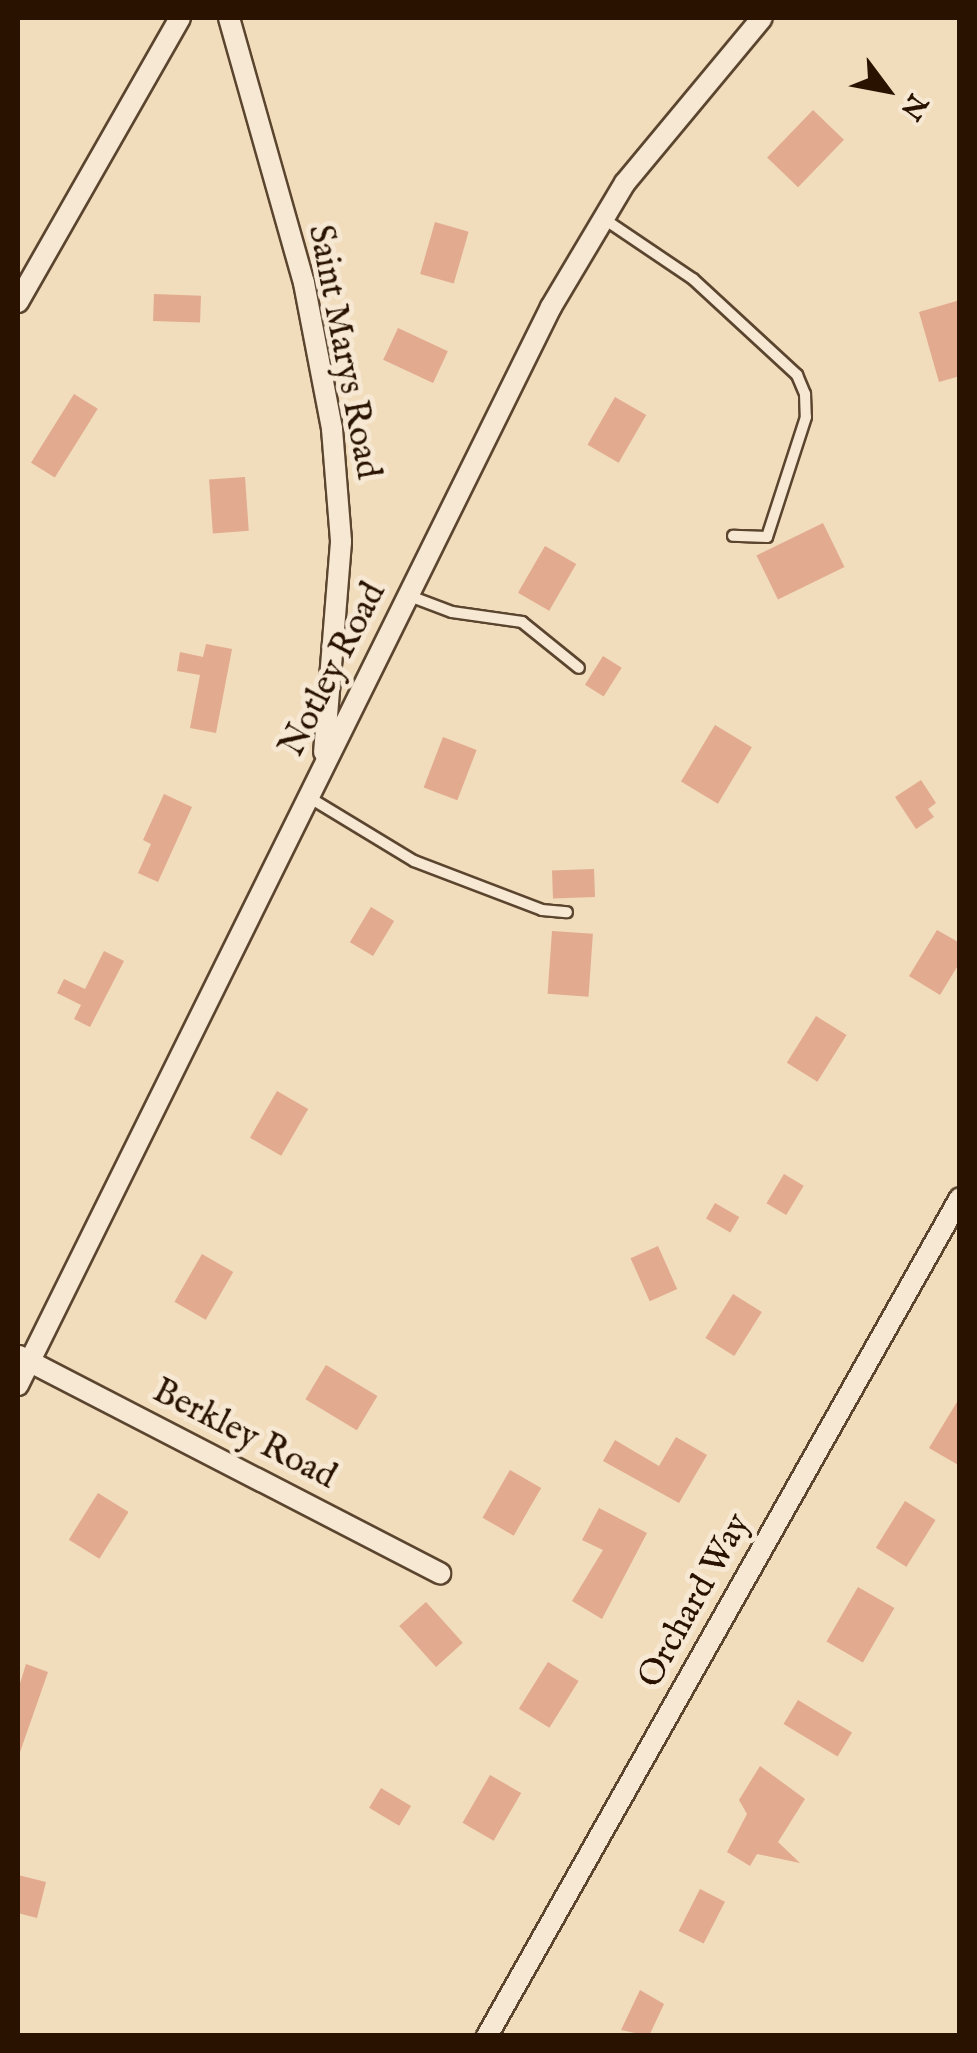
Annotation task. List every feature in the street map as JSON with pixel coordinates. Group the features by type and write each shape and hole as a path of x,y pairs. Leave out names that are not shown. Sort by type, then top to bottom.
{"street":[{"path":"18,302 180,18"},
{"name":"Saint Marys Road","path":"229,18 304,283 332,429 341,542 323,764"},
{"name":"Notley Road","path":"18,1385 23,1358 551,307 644,159 762,18"},
{"name":"Orchard Way","path":"487,2036 960,1198"},
{"name":"Berkley Road","path":"23,1358 440,1572"}],"lane":[{"path":"604,219 693,279 797,375 805,394 806,417 766,536 733,536"},
{"path":"407,595 452,612 522,622 579,668"},
{"path":"306,796 414,861 542,910 567,912"}],"building":[{"path":"813,110 844,140 798,187 767,157"},
{"path":"435,222 469,232 454,284 420,274"},
{"path":"154,294 201,296 200,323 153,321"},
{"path":"960,300 960,376 939,382 919,312"},
{"path":"398,328 448,351 433,383 383,360"},
{"path":"74,394 98,409 55,478 31,463"},
{"path":"615,397 646,415 619,463 588,445"},
{"path":"245,477 249,531 213,533 209,480"},
{"path":"823,523 844,567 778,599 756,555"},
{"path":"545,546 576,564 549,611 518,593"},
{"path":"206,644 232,649 216,733 190,728 200,675 177,671 180,652 203,657"},
{"path":"603,656 622,668 604,696 585,685"},
{"path":"715,725 752,747 718,804 681,782"},
{"path":"443,737 477,750 457,800 424,787"},
{"path":"921,780 936,803 928,809 934,817 916,829 895,797"},
{"path":"164,794 192,807 158,882 138,873 151,844 143,840"},
{"path":"594,869 595,897 553,898 552,870"},
{"path":"371,907 394,921 373,956 350,942"},
{"path":"937,930 960,943 960,962 940,995 909,976"},
{"path":"552,931 593,934 589,997 548,994"},
{"path":"104,951 124,961 90,1027 74,1019 81,1005 57,993 64,979 85,989"},
{"path":"816,1016 847,1035 817,1082 787,1063"},
{"path":"277,1091 308,1109 281,1156 250,1138"},
{"path":"784,1174 804,1186 786,1215 766,1203"},
{"path":"715,1203 739,1217 730,1233 706,1219"},
{"path":"658,1246 677,1289 650,1301 631,1258"},
{"path":"202,1254 233,1272 206,1320 174,1302"},
{"path":"733,1294 762,1312 734,1356 705,1338"},
{"path":"326,1365 377,1396 357,1430 305,1399"},
{"path":"960,1397 960,1466 929,1448"},
{"path":"676,1437 707,1455 679,1503 603,1461 615,1440 659,1466"},
{"path":"510,1470 541,1488 514,1536 482,1518"},
{"path":"98,1493 129,1512 99,1559 69,1540"},
{"path":"905,1501 936,1520 906,1567 876,1548"},
{"path":"599,1508 647,1533 602,1619 572,1601 603,1550 582,1540"},
{"path":"858,1587 894,1608 863,1663 826,1642"},
{"path":"426,1602 463,1643 436,1667 399,1626"},
{"path":"548,1662 579,1681 549,1728 519,1709"},
{"path":"26,1664 48,1672 20,1752 18,1690"},
{"path":"798,1700 852,1732 838,1756 784,1724"},
{"path":"760,1766 805,1799 778,1842 800,1863 757,1854 750,1866 727,1852 747,1814 739,1800"},
{"path":"490,1775 521,1793 494,1841 462,1823"},
{"path":"381,1788 411,1806 399,1826 369,1808"},
{"path":"18,1875 46,1882 37,1918 18,1913"},
{"path":"700,1889 725,1902 704,1944 679,1931"},
{"path":"640,1990 664,2004 649,2036 621,2030"}]}
